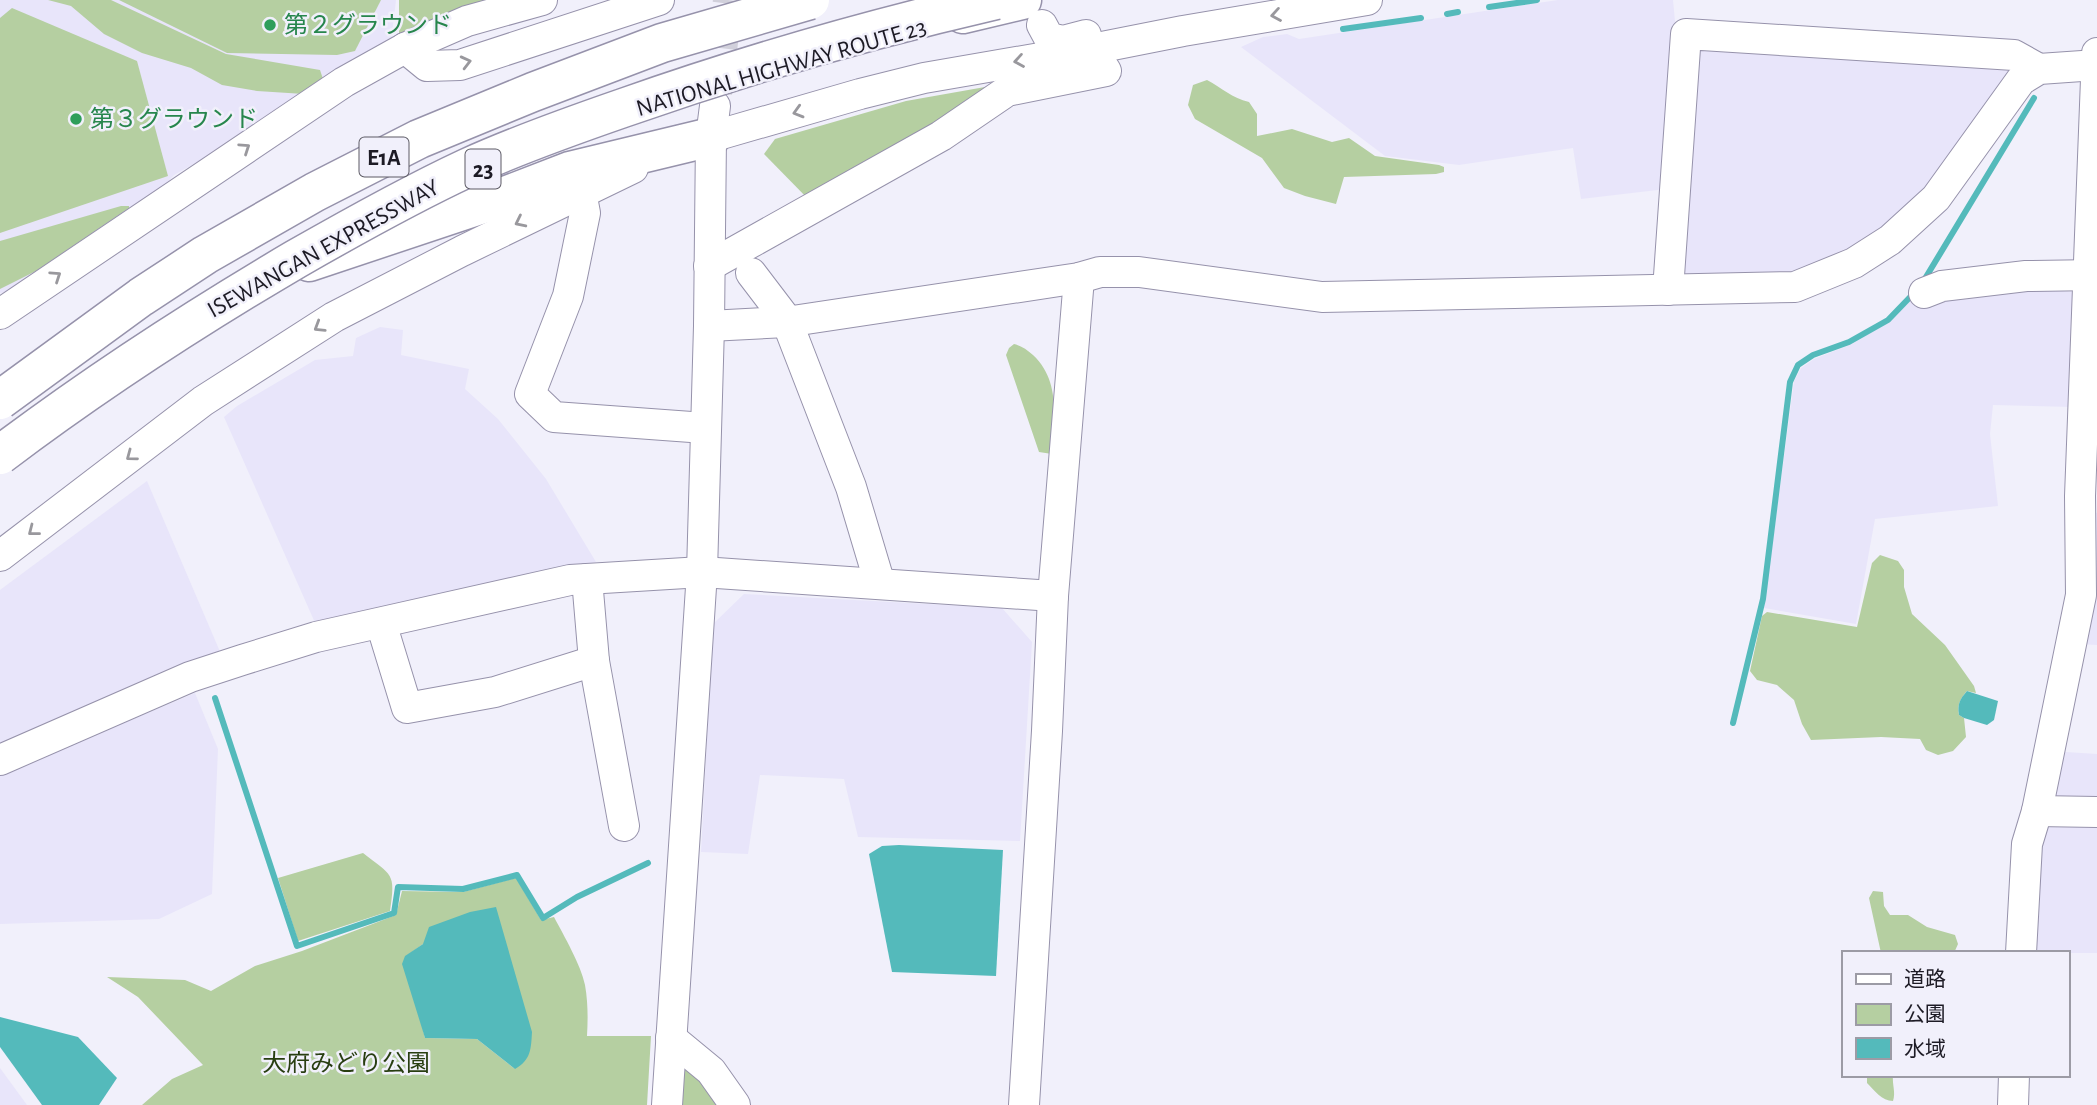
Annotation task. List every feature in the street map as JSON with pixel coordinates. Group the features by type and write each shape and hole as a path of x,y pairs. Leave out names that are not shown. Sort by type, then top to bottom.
{"highway":[{"name":"23","path":"0,393 195,253 310,189 428,130 559,75 687,27 783,0"},
{"name":"ISEWANGAN EXPRESSWAY","path":"0,400 141,297 205,255 315,192 419,139 662,43 810,0"},
{"name":"ISEWANGAN EXPRESSWAY","path":"0,456 118,370 231,297 347,230 468,167 571,126 684,86 824,44 996,0"},
{"name":"NATIONAL HIGHWAY ROUTE 23","path":"0,461 94,393 185,333 291,268 444,185 619,114 758,68 873,36 1032,13"},
{"path":"291,268 492,201 569,171 713,122"}],"street":[{"path":"0,314 344,82 405,48 467,21 542,0"},
{"path":"405,48 427,66 460,65 659,0"},
{"path":"0,556 203,401 334,317 619,173 713,122 860,94 924,78 1183,30 1367,0"},
{"path":"1032,13 1049,37 1063,41 1162,15 1183,30"},
{"path":"1668,290 1686,34 2014,55 2039,69"},
{"path":"709,266 941,136 1007,91 1106,71 1092,49"},
{"path":"2021,951 2027,844 2037,811 2081,595 2088,499 2097,53"},
{"path":"709,326 786,322 1079,278 1100,272 1139,272 1322,297 1795,287 1854,263 1890,240 1936,198 2021,80 2039,69 2097,65"},
{"path":"667,1105 702,572 713,122"},
{"path":"582,192 585,213 568,296 530,394 554,417 705,428"},
{"path":"751,273 786,319 851,487 880,584"},
{"path":"1924,293 1942,286 2026,276 2093,275"},
{"path":"1024,1105 1047,744 1053,596 1079,278"},
{"path":"0,760 190,677 316,637 570,580 702,572 1053,596"},
{"path":"587,579 594,661 624,826"},
{"path":"381,623 407,708 495,692 594,661"},
{"path":"2037,811 2097,812"},
{"path":"671,1038 711,1071 735,1105"},
{"path":"2013,1105 2014,1077"}],"shaded area":[{"path":"0,0 396,0 391,43 174,175 158,193 99,228 8,292 0,293"},
{"path":"1558,0 1673,0 1676,32 1666,189 1581,199 1573,148 1459,165 1385,156 1241,47 1263,37 1287,34 1299,39"},
{"path":"1693,47 2001,61 2012,71 1935,182 1880,233 1839,259 1795,274 1684,280"},
{"path":"2025,288 2076,292 2072,407 1993,405 1990,434 1998,506 1875,519 1856,624 1764,608 1794,381 1801,368 1814,359 1852,344 1889,321 1915,295"},
{"path":"380,327 403,330 401,355 469,369 465,389 498,419 546,479 596,562 316,625 224,417 237,406 315,360 353,356 356,338"},
{"path":"147,481 221,654 0,746 0,590"},
{"path":"2093,512 2097,513 2097,645 2078,644"},
{"path":"744,594 1002,608 1032,642 1020,841 858,837 844,779 760,775 748,854 701,852 713,624"},
{"path":"195,693 218,749 212,894 159,919 0,924 0,775"},
{"path":"2055,747 2066,752 2097,754 2097,803 2061,802 2050,792"},
{"path":"2052,817 2097,818 2097,953 2029,951 2033,859"},
{"path":"0,1068 27,1105 0,1105"}],"green space":[{"path":"48,0 111,0 226,54 320,70 323,79 304,94 257,91 222,85 191,68 142,53 104,34 71,6"},
{"name":"第２グラウンド","path":"119,0 381,0 355,51 337,55 227,53"},
{"path":"399,0 510,0 399,41"},
{"name":"第３グラウンド","path":"12,8 137,61 168,176 0,233 0,18"},
{"path":"1207,80 1249,102 1257,114 1257,136 1292,129 1332,142 1349,138 1375,156 1439,165 1444,167 1444,172 1344,177 1336,204 1284,188 1262,158 1195,119 1188,105 1193,85"},
{"path":"1002,84 812,203 764,154 775,139 906,101"},
{"path":"121,206 129,208 36,271 0,289 0,241"},
{"path":"1014,344 1033,355 1048,377 1054,402 1052,454 1039,452 1006,355"},
{"path":"1880,555 1898,561 1904,570 1904,587 1912,614 1945,645 1974,686 1976,693 1967,691 1958,708 1959,715 1964,718 1966,737 1953,751 1938,755 1926,750 1920,739 1881,737 1811,740 1794,700 1777,685 1757,680 1750,671 1762,616 1767,612 1857,627 1872,563"},
{"path":"363,853 390,876 390,911 298,941 278,878"},
{"name":"大府みどり公園","path":"516,878 541,920 554,917 583,977 587,1004 587,1036 651,1036 647,1105 142,1105 172,1079 203,1065 138,997 107,977 185,980 211,991 255,966 396,915 402,891 463,892","holes":["423,944 515,1069 477,1039 425,1038 405,957"]},
{"path":"1873,891 1883,892 1884,906 1890,915 1908,915 1927,927 1955,935 1958,944 1955,951 1881,951 1869,898"},
{"path":"684,1057 726,1105 681,1105"},
{"path":"1867,1077 1893,1077 1893,1101 1885,1099 1867,1083"}],"water":[{"path":"1967,691 1998,701 1994,720 1987,725 1959,715 1960,702"},
{"path":"882,846 1003,850 996,976 892,972 869,854"},
{"path":"496,907 532,1032 527,1058 515,1069 477,1039 425,1038 402,964 405,956 423,944 429,927 470,912"},
{"path":"0,1017 78,1037 117,1078 99,1105 42,1105 0,1047"}],"waterway":[{"path":"1489,7 1537,0"},
{"path":"1447,14 1458,12"},
{"path":"1343,29 1421,18"},
{"path":"1923,282 2034,98"},
{"path":"1733,723 1763,599 1790,382 1798,365 1813,355 1849,342 1888,320 1914,293"},
{"path":"215,698 297,946 394,913 398,887 463,889 517,875 543,918 577,897 648,863"}],"tunnel":[{"path":"717,93 728,0"}],"place":[{"name":"第２グラウンド","path":"270,25"},
{"name":"第３グラウンド","path":"76,119"}]}
